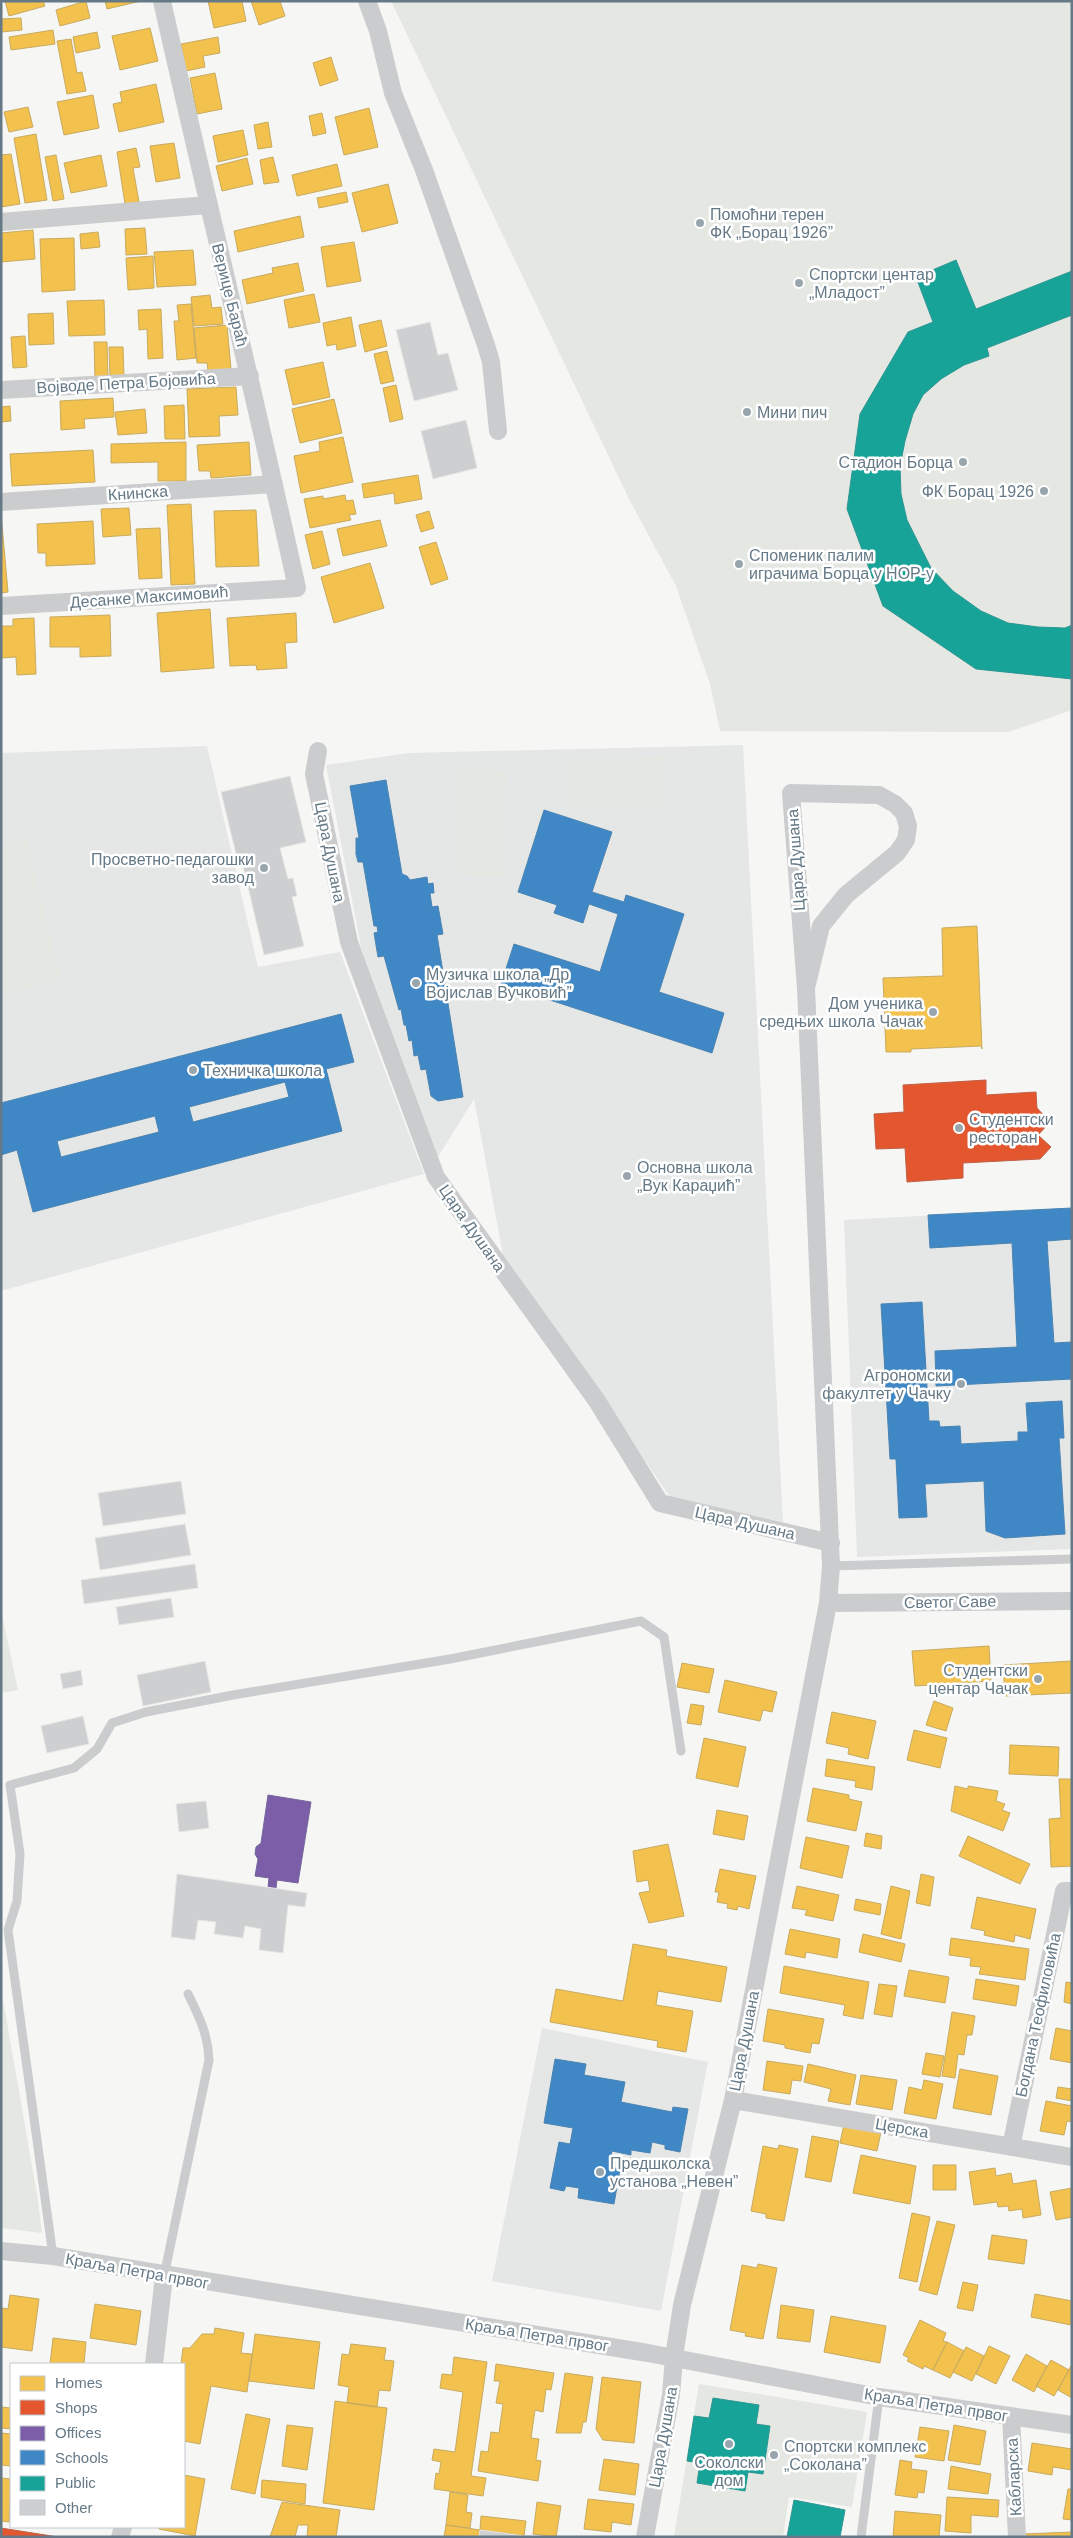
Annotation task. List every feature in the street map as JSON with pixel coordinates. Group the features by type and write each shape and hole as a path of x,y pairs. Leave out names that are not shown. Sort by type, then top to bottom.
{"street":[{"name":"Верице Бараћ","path":"162,1 208,205 250,376 297,588"},
{"path":"367,1 378,31 393,93 424,170 486,345 491,362 498,431"},
{"path":"1,222 208,205"},
{"name":"Војводе Петра Бојовића","path":"1,390 250,376"},
{"name":"Книнска","path":"1,502 274,484"},
{"name":"Десанке Максимовић","path":"1,606 297,588"},
{"name":"Цара Душана","path":"318,751 314,774 349,942 436,1177 597,1401 660,1503 831,1543"},
{"name":"Цара Душана","path":"645,2537 672,2395 674,2357 682,2305 733,2100 828,1603 831,1543 806,988 791,793 879,795 895,804 904,813 908,826 906,840 896,853 846,895 821,926 806,988"},
{"name":"Светог Саве","path":"828,1603 1072,1600"},
{"name":"Богдана Теофиловића","path":"1011,2146 1064,1891 1072,1890"},
{"name":"Церска","path":"733,2100 1072,2157"},
{"name":"Краља Петра првог","path":"1,2251 53,2256 164,2276 674,2357 709,2366 880,2397 1072,2425"},
{"path":"154,2363 164,2276"},
{"name":"Кабларска","path":"1012,2416 1017,2537"}],"lane":[{"path":"831,1566 1072,1559"},
{"path":"53,2256 8,1930 17,1900 20,1854 10,1785 74,1768 97,1748 112,1723 146,1712 232,1695 450,1659 641,1621 664,1637 681,1751"},
{"path":"164,2276 209,2060 208,2043 202,2021 188,1994"},
{"path":"861,2537 880,2397"}],"shaded area":[{"name":"Спортски центар „Младост”","path":"391,1 1072,1 1072,710 1009,732 720,731 710,684 676,586 630,501"},
{"name":"Основна школа „Вук Караџић”","path":"743,745 783,1522 670,1497 503,1255 474,1099 438,1157 361,947 326,765 409,753"},
{"name":"Техничка школа","path":"207,746 258,967 340,952 424,1174 1,1291 1,753"},
{"path":"665,757 666,807 568,809 567,759"},
{"path":"456,769 507,771 503,876 455,874"},
{"path":"26,838 61,980 1,995 1,844"},
{"name":"Агрономски факултет у Чачку","path":"1072,1208 1072,1549 857,1557 844,1220"},
{"path":"1,1610 18,1690 1,1693"},
{"path":"1,1988 38,2200 42,2233 1,2228"},
{"name":"Предшколска установа „Невен”","path":"542,2028 708,2062 661,2311 492,2281"},
{"name":"Спортски комплекс „Соколана”","path":"699,2384 867,2412 852,2507 789,2497 783,2537 674,2537"}],"building: Homes":[{"path":"5,1 43,1 45,6 9,16"},
{"path":"86,1 90,18 60,26 56,10"},
{"path":"105,1 141,1 107,9"},
{"path":"208,1 242,1 246,21 214,28"},
{"path":"251,1 280,1 285,16 259,25"},
{"path":"21,18 22,30 1,32 1,19"},
{"path":"150,28 158,61 120,70 112,36"},
{"path":"53,30 55,44 11,50 9,37"},
{"path":"97,32 100,48 76,53 73,37"},
{"path":"218,37 220,53 203,56 205,67 186,71 181,44"},
{"path":"71,39 77,73 82,72 86,91 67,94 57,41"},
{"path":"331,57 338,80 320,86 313,63"},
{"path":"215,73 222,109 197,114 190,78"},
{"path":"156,84 164,122 119,132 113,104 122,102 120,92"},
{"path":"93,95 99,128 64,135 57,102"},
{"path":"28,107 33,127 9,132 4,112"},
{"path":"369,108 378,147 344,155 335,117"},
{"path":"322,113 326,133 313,136 309,116"},
{"path":"268,122 272,147 258,149 254,125"},
{"path":"243,130 248,155 218,162 213,136"},
{"path":"36,134 47,200 25,203 14,138"},
{"path":"174,143 180,178 156,182 150,146"},
{"path":"136,148 140,167 133,168 139,202 125,204 117,152"},
{"path":"11,154 20,204 1,207 1,155"},
{"path":"56,155 64,199 53,201 45,157"},
{"path":"101,155 107,186 71,193 64,163"},
{"path":"273,157 279,182 264,184 260,160"},
{"path":"247,158 253,184 222,191 216,166"},
{"path":"337,164 342,186 297,196 292,175"},
{"path":"388,184 398,223 362,232 352,193"},
{"path":"346,192 348,202 319,208 317,198"},
{"path":"300,216 304,237 238,252 234,231"},
{"path":"145,228 147,254 126,255 125,229"},
{"path":"33,230 35,259 1,262 1,233"},
{"path":"98,232 100,247 81,249 80,234"},
{"path":"74,238 75,290 42,292 40,239"},
{"path":"354,242 361,281 327,287 321,247"},
{"path":"193,250 196,285 157,287 154,252"},
{"path":"153,256 154,288 128,290 126,258"},
{"path":"298,263 304,291 247,304 242,280 273,273 272,268"},
{"path":"314,294 320,322 289,328 284,300"},
{"path":"210,295 212,308 221,307 223,324 194,326 191,297"},
{"path":"104,300 105,335 69,336 67,301"},
{"path":"191,304 196,358 177,360 174,321 179,321 177,305"},
{"path":"161,309 163,358 148,359 147,329 139,330 138,310"},
{"path":"53,313 54,344 29,345 28,314"},
{"path":"351,317 356,346 337,350 336,344 327,346 323,323"},
{"path":"381,320 387,346 365,352 359,325"},
{"path":"227,325 231,369 208,371 207,363 197,363 194,328"},
{"path":"25,336 27,367 13,368 11,337"},
{"path":"94,342 107,342 108,378 95,378"},
{"path":"109,347 123,347 124,377 110,378"},
{"path":"387,351 394,381 381,384 374,354"},
{"path":"323,362 330,397 293,405 285,370"},
{"path":"396,385 403,419 390,422 383,388"},
{"path":"236,387 238,415 219,416 220,436 189,437 187,389"},
{"path":"113,398 114,417 84,419 85,428 61,430 60,401"},
{"path":"334,399 342,433 300,443 292,409"},
{"path":"184,405 185,439 165,439 164,406"},
{"path":"10,406 11,421 1,422 1,407"},
{"path":"145,409 147,433 118,435 115,412"},
{"path":"343,437 353,482 301,493 294,456 320,451 319,442"},
{"path":"186,442 186,481 158,481 158,462 111,463 111,444"},
{"path":"249,442 251,475 211,478 210,471 199,471 197,445"},
{"path":"93,450 95,482 12,486 10,454"},
{"path":"418,475 422,499 395,504 394,493 364,498 362,484"},
{"path":"345,495 346,501 353,500 356,514 349,515 351,520 310,528 304,499 323,496 323,499"},
{"path":"191,504 195,584 171,585 167,505"},
{"path":"129,508 131,535 103,537 101,509"},
{"path":"256,510 259,566 216,567 214,511"},
{"path":"429,511 434,528 421,532 416,515"},
{"path":"1,514 8,592 1,593"},
{"path":"380,520 387,546 343,556 337,529"},
{"path":"93,521 95,564 46,566 46,553 38,553 37,524"},
{"path":"160,528 162,578 139,579 136,529"},
{"path":"322,531 330,564 313,569 305,535"},
{"path":"436,542 448,579 431,585 419,547"},
{"path":"370,563 384,608 334,623 321,577"},
{"path":"210,609 214,668 161,672 157,613"},
{"path":"296,613 297,642 285,643 287,668 257,670 256,665 230,666 227,618"},
{"path":"110,615 111,656 80,657 80,647 50,647 50,617"},
{"path":"34,618 36,674 17,675 16,657 1,658 1,626 13,626 13,619"},
{"name":"Дом ученика средњих школа Чачак","path":"977,926 982,1049 981,1046 911,1049 911,1052 886,1052 883,978 943,976 942,928"},
{"path":"989,1646 991,1681 915,1686 912,1651"},
{"name":"Студентски центар Чачак","path":"1072,1661 1072,1693 1005,1696 1003,1665"},
{"path":"682,1663 714,1669 709,1693 677,1687"},
{"path":"725,1680 777,1692 772,1712 763,1710 760,1721 718,1712"},
{"path":"934,1701 953,1708 946,1731 926,1725"},
{"path":"691,1704 704,1706 701,1725 687,1723"},
{"path":"832,1712 876,1721 868,1759 848,1754 849,1748 826,1743"},
{"path":"914,1730 947,1738 940,1768 907,1760"},
{"path":"704,1738 746,1747 738,1787 696,1778"},
{"path":"1010,1745 1059,1747 1058,1776 1009,1774"},
{"path":"827,1759 875,1767 872,1790 855,1787 856,1781 825,1776"},
{"path":"1059,1779 1072,1779 1072,1866 1051,1867 1049,1819 1061,1818"},
{"path":"955,1786 968,1789 968,1786 998,1791 996,1801 1005,1804 1002,1810 1010,1813 1003,1831 951,1811"},
{"path":"813,1788 849,1795 849,1799 862,1802 856,1831 807,1821"},
{"path":"717,1810 748,1816 744,1840 713,1834"},
{"path":"866,1833 882,1836 881,1849 864,1846"},
{"path":"968,1836 1030,1864 1020,1884 959,1856"},
{"path":"806,1837 849,1846 842,1878 800,1868"},
{"path":"668,1844 684,1916 649,1923 639,1893 650,1891 648,1880 637,1882 633,1851"},
{"path":"720,1869 756,1876 749,1909 738,1906 737,1910 727,1908 728,1904 717,1902 719,1892 715,1892"},
{"path":"921,1874 934,1877 930,1906 916,1903"},
{"path":"797,1886 839,1895 833,1921 805,1915 807,1910 792,1908"},
{"path":"891,1886 910,1891 901,1939 881,1934"},
{"path":"977,1897 1036,1909 1030,1939 1015,1935 1014,1942 984,1935 985,1931 971,1928"},
{"path":"856,1899 881,1904 880,1915 854,1910"},
{"path":"790,1929 840,1939 837,1958 806,1952 805,1958 785,1954"},
{"path":"863,1934 905,1944 901,1962 859,1952"},
{"path":"951,1938 1029,1949 1025,1980 979,1974 981,1967 970,1966 971,1958 949,1955"},
{"path":"633,1944 667,1950 666,1956 727,1967 721,2002 658,1991 656,2005 693,2011 686,2052 657,2047 658,2041 550,2022 556,1989 623,2001"},
{"path":"784,1966 869,1982 863,2019 843,2015 845,2005 780,1993"},
{"path":"909,1970 949,1977 945,2003 904,1996"},
{"path":"976,1979 1019,1986 1016,2006 973,1999"},
{"path":"1066,1982 1072,1983 1072,2004 1064,2002"},
{"path":"879,1984 897,1986 892,2017 874,2014"},
{"path":"768,2009 824,2019 819,2044 812,2043 810,2053 785,2048 785,2045 763,2041"},
{"path":"952,2012 975,2016 972,2035 967,2035 964,2055 958,2054 955,2078 942,2076"},
{"path":"1056,2028 1072,2031 1072,2063 1050,2059"},
{"path":"926,2053 944,2056 940,2077 922,2074"},
{"path":"767,2061 803,2066 801,2081 792,2080 790,2094 763,2090"},
{"path":"808,2064 856,2075 850,2105 828,2101 831,2089 804,2082"},
{"path":"960,2069 998,2076 991,2115 953,2108"},
{"path":"861,2075 897,2080 892,2110 856,2104"},
{"path":"924,2080 943,2084 936,2119 904,2113 909,2087 922,2090"},
{"path":"1058,2087 1072,2089 1072,2101 1056,2098"},
{"path":"1046,2101 1072,2106 1072,2122 1067,2121 1064,2135 1040,2131"},
{"path":"844,2124 881,2132 877,2151 840,2143"},
{"path":"812,2136 839,2141 831,2182 805,2177"},
{"path":"779,2145 798,2149 784,2221 766,2218 766,2214 751,2211 763,2146 778,2149"},
{"path":"861,2155 916,2166 910,2204 853,2193"},
{"path":"933,2165 956,2165 956,2190 933,2190"},
{"path":"995,2168 996,2176 1011,2173 1013,2184 1036,2180 1041,2215 1023,2218 1022,2209 1009,2211 1008,2206 998,2207 997,2202 974,2205 969,2172"},
{"path":"1072,2188 1072,2217 1056,2220 1050,2192"},
{"path":"912,2213 930,2217 917,2282 899,2278"},
{"path":"937,2221 955,2225 937,2295 919,2290"},
{"path":"992,2235 1027,2240 1024,2264 988,2259"},
{"path":"758,2264 777,2268 763,2339 745,2336 746,2333 730,2330 742,2265 757,2268"},
{"path":"963,2282 978,2285 973,2311 957,2308"},
{"path":"1035,2294 1072,2301 1071,2325 1031,2317"},
{"path":"10,2295 39,2299 32,2351 1,2347 2,2308 8,2309"},
{"path":"95,2304 141,2311 136,2345 90,2338"},
{"path":"781,2305 814,2310 810,2342 777,2338"},
{"path":"831,2316 886,2326 880,2363 824,2352"},
{"path":"920,2320 946,2333 943,2341 947,2342 933,2370 924,2366 923,2369 907,2361 909,2358 903,2355"},
{"path":"215,2328 244,2333 241,2353 252,2354 247,2392 211,2386 200,2444 185,2441 185,2363 181,2363 183,2348 190,2348 202,2334 214,2334"},
{"path":"255,2334 320,2342 314,2389 249,2381"},
{"path":"53,2338 86,2342 84,2363 50,2363"},
{"path":"947,2342 964,2351 950,2378 933,2370"},
{"path":"351,2344 386,2348 384,2360 394,2361 390,2391 379,2390 377,2407 347,2403 349,2387 338,2385 342,2354 349,2355"},
{"path":"989,2346 1010,2356 996,2384 976,2374"},
{"path":"966,2347 984,2356 972,2381 953,2372"},
{"path":"1026,2354 1047,2366 1034,2392 1012,2380"},
{"path":"454,2357 487,2362 471,2476 486,2478 483,2496 434,2489 436,2473 439,2474 441,2462 432,2460 434,2449 455,2452 463,2392 440,2388 442,2374 452,2375"},
{"path":"1051,2360 1069,2370 1054,2396 1036,2386"},
{"path":"496,2364 554,2373 551,2390 546,2389 543,2412 535,2410 531,2438 539,2439 536,2460 541,2461 538,2481 478,2471 481,2451 488,2452 491,2432 499,2433 503,2404 496,2403 500,2381 494,2381"},
{"path":"1072,2364 1072,2398 1058,2390"},
{"path":"565,2373 593,2377 586,2422 583,2422 581,2433 556,2433"},
{"path":"602,2377 641,2382 634,2443 603,2440 596,2429"},
{"path":"335,2401 387,2408 374,2510 323,2503"},
{"path":"1,2407 10,2408 10,2429 1,2428"},
{"path":"246,2414 270,2419 255,2494 231,2489"},
{"path":"287,2425 313,2428 307,2470 282,2466"},
{"path":"954,2425 986,2431 980,2465 948,2460"},
{"path":"920,2427 949,2431 944,2461 915,2457"},
{"path":"1,2433 10,2434 10,2466 1,2465"},
{"path":"1032,2443 1072,2449 1072,2470 1053,2467 1052,2475 1028,2471"},
{"path":"604,2459 639,2464 635,2495 599,2490"},
{"path":"900,2460 912,2462 911,2469 927,2471 924,2493 918,2492 917,2498 895,2495"},
{"path":"951,2466 991,2474 988,2494 948,2489"},
{"path":"185,2475 205,2479 195,2536 159,2529 185,2528"},
{"path":"1,2478 10,2479 9,2522 1,2521"},
{"path":"262,2480 306,2484 305,2504 261,2497"},
{"path":"1068,2489 1072,2489 1072,2520 1063,2519"},
{"path":"450,2492 468,2495 466,2512 472,2513 470,2528 446,2525"},
{"path":"947,2497 999,2500 998,2517 971,2515 971,2533 945,2531"},
{"path":"588,2499 634,2504 631,2525 612,2522 611,2532 584,2529"},
{"path":"282,2502 340,2510 336,2537 307,2537 308,2525 298,2525 295,2537 270,2537"},
{"path":"537,2502 561,2506 556,2537 533,2534"},
{"path":"895,2511 941,2515 939,2537 893,2537"},
{"path":"481,2516 526,2521 524,2536 480,2530"},
{"path":"446,2525 480,2530 479,2537 444,2537"},
{"path":"1072,2532 1072,2537 1023,2537 1023,2534"}],"building: Shops":[{"name":"Студентски ресторан","path":"986,1080 986,1095 1036,1092 1037,1108 1050,1122 1038,1135 1051,1147 1040,1159 963,1163 963,1178 907,1182 905,1148 876,1149 874,1114 904,1112 903,1085"},
{"path":"1,2528 58,2537 1,2537"}],"building: Offices":[{"path":"268,1795 311,1802 298,1883 277,1880 276,1888 268,1887 269,1878 255,1876 258,1859 255,1854 256,1847 261,1843"}],"building: Schools":[{"name":"Музичка школа „Др Војислав Вучковић”","path":"386,780 402,874 410,880 427,877 428,884 433,883 434,893 430,893 432,907 438,906 443,934 437,935 463,1097 438,1101 431,1096 426,1069 421,1070 418,1055 414,1056 412,1040 409,1041 406,1025 404,1025 401,1009 399,1010 384,956 378,957 374,933 378,932 377,926 374,926 363,862 358,862 356,854 356,838 359,838 350,786"},
{"path":"544,810 612,832 592,892 624,902 626,895 684,914 659,992 724,1013 712,1053 501,984 514,944 600,972 618,914 589,904 583,923 554,913 557,905 518,892"},
{"path":"341,1014 354,1062 326,1069 342,1131 33,1212 17,1150 1,1155 1,1103","holes":["285,1082 289,1097 193,1122 189,1107","155,1116 159,1132 61,1157 57,1141"]},
{"path":"1072,1208 1072,1239 1047,1241 1054,1343 1072,1342 1072,1379 936,1386 935,1351 1017,1347 1012,1243 930,1248 928,1215"},
{"path":"922,1302 929,1421 939,1421 940,1427 960,1426 961,1444 1018,1441 1018,1432 1028,1432 1026,1403 1062,1401 1064,1438 1059,1438 1065,1534 1005,1538 986,1531 984,1481 925,1484 927,1517 899,1518 896,1459 890,1459 881,1304"},
{"path":"555,2059 586,2064 584,2075 625,2082 621,2102 672,2112 673,2107 688,2109 680,2152 665,2149 665,2145 652,2142 650,2153 631,2150 631,2155 612,2151 609,2167 620,2169 614,2204 578,2198 579,2188 566,2186 564,2191 550,2188 559,2142 570,2144 573,2128 544,2123"}],"building: Public":[{"path":"956,260 976,309 1072,271 1072,315 987,348 989,356 964,365 941,379 923,395 913,414 900,466 901,494 907,520 931,568 953,591 981,611 1008,623 1065,628 1072,625 1072,679 976,669 883,606 847,509 860,414 908,332 933,322 916,277"},
{"name":"Соколски дом","path":"713,2398 759,2405 756,2424 770,2426 763,2474 748,2472 745,2491 697,2483 700,2463 687,2461 694,2416 709,2418"},
{"path":"794,2500 845,2510 840,2537 787,2537"}],"building: Other":[{"path":"430,322 438,355 448,353 458,390 414,401 396,330"},
{"path":"466,420 477,468 433,479 421,431"},
{"name":"Просветно-педагошки завод","path":"290,776 306,842 280,848 288,879 293,878 297,896 292,897 304,946 264,955 241,857 237,858 221,792"},
{"path":"181,1481 186,1514 103,1526 98,1493"},
{"path":"185,1524 191,1555 100,1570 95,1538"},
{"path":"195,1564 198,1588 84,1604 81,1580"},
{"path":"171,1598 174,1617 119,1625 116,1607"},
{"path":"205,1661 211,1692 143,1706 137,1675"},
{"path":"81,1670 83,1685 63,1689 60,1674"},
{"path":"83,1716 89,1744 47,1753 41,1726"},
{"path":"206,1801 209,1828 179,1832 176,1804"},
{"path":"177,1874 307,1893 305,1907 288,1905 283,1953 259,1950 261,1929 245,1926 243,1938 214,1934 216,1922 198,1920 195,1940 171,1937"},
{"path":"480,2530 524,2536 529,2537 479,2537"}],"place":[{"name":"Помоћни терен ФК „Борац 1926”","path":"700,223"},
{"name":"Спортски центар „Младост”","path":"799,283"},
{"name":"Мини пич","path":"747,412"},
{"name":"Стадион Борца","path":"963,462"},
{"name":"ФК Борац 1926","path":"1044,491"},
{"name":"Споменик палим играчима Борца у НОР-у","path":"739,564"},
{"name":"Просветно-педагошки завод","path":"264,868"},
{"name":"Музичка школа „Др Војислав Вучковић”","path":"416,983"},
{"name":"Дом ученика средњих школа Чачак","path":"933,1012"},
{"name":"Техничка школа","path":"193,1070"},
{"name":"Студентски ресторан","path":"959,1128"},
{"name":"Основна школа „Вук Караџић”","path":"627,1176"},
{"name":"Агрономски факултет у Чачку","path":"961,1384"},
{"name":"Студентски центар Чачак","path":"1038,1679"},
{"name":"Предшколска установа „Невен”","path":"600,2172"},
{"name":"Соколски дом","path":"729,2444"},
{"name":"Спортски комплекс „Соколана”","path":"774,2455"}]}
